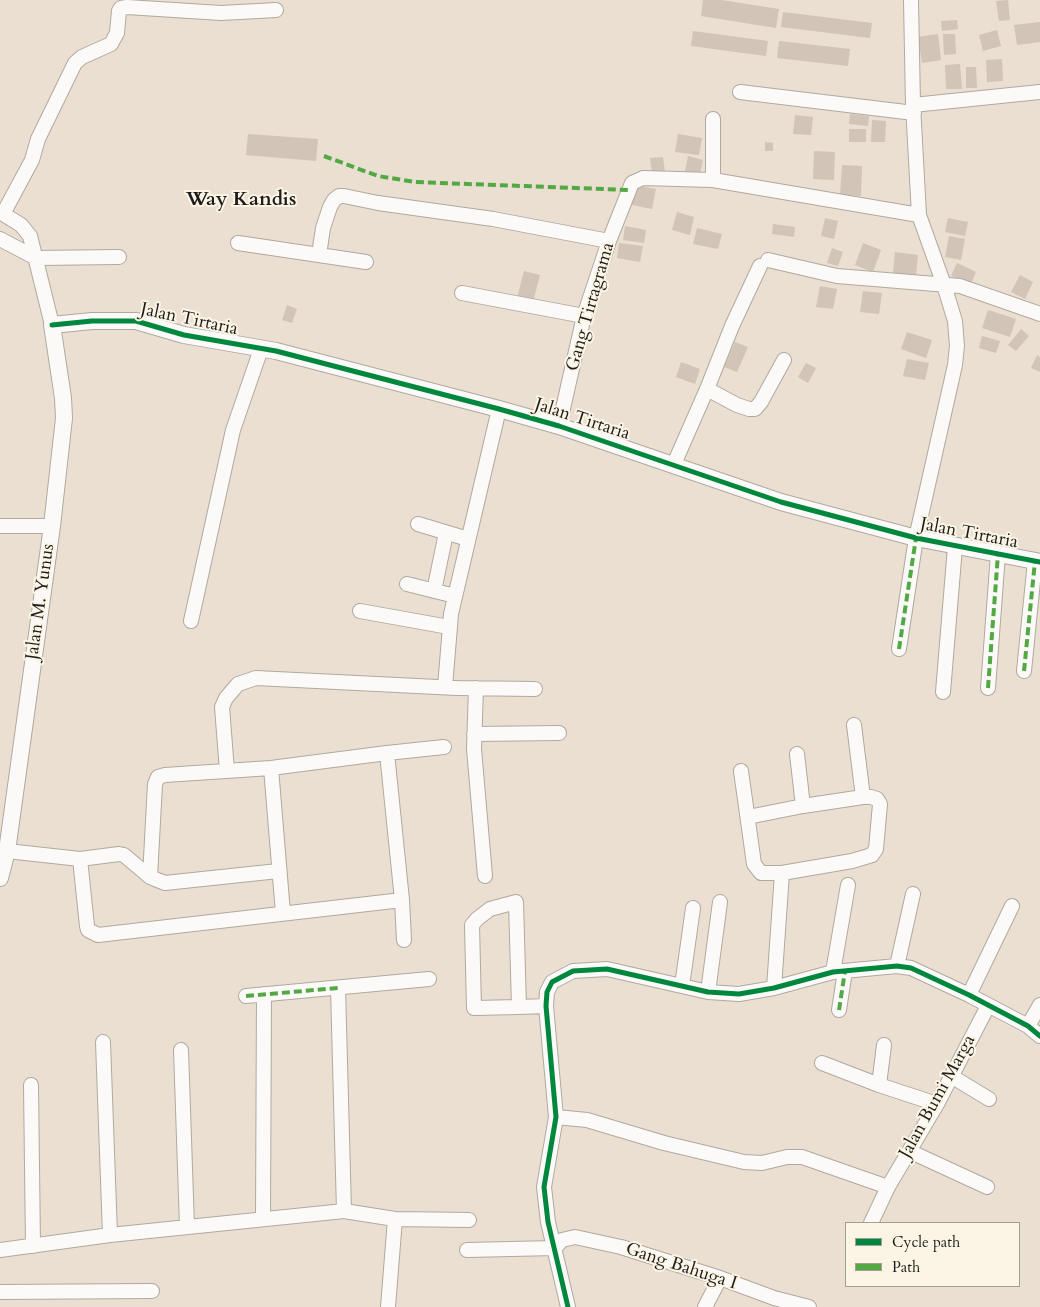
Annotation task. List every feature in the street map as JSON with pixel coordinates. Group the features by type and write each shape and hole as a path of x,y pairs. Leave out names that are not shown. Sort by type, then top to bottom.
{"street":[{"path":"899,649 916,538 955,365 957,346 955,321 919,215 911,0"},
{"path":"52,325 30,236 21,225 2,213 32,160 38,139 75,63 82,57 111,44 118,33 120,4 127,7 221,13 276,10"},
{"path":"740,92 914,109 1040,92"},
{"path":"713,119 713,180 919,215"},
{"name":"Gang Tirtagrama","path":"559,426 584,316 609,241 632,183 642,178 713,180"},
{"path":"319,255 323,228 330,207 339,196 378,204 493,219 609,241"},
{"path":"0,239 36,258 119,257"},
{"path":"238,243 366,262"},
{"path":"674,464 732,326 764,263 836,276 960,286 1040,314"},
{"path":"462,293 584,316"},
{"name":"Jalan Tirtaria","path":"52,325 92,321 136,321 184,335 261,349 559,426 781,502 916,538 1038,561"},
{"name":"Jalan M. Yunus","path":"0,878 7,850 52,526 64,418 63,398 52,325"},
{"path":"191,621 233,430 261,349"},
{"path":"707,389 737,405 755,409 761,402 784,360"},
{"path":"445,687 449,626 499,409"},
{"path":"418,524 468,540"},
{"path":"0,526 52,526"},
{"path":"434,591 446,533"},
{"path":"943,692 955,546"},
{"path":"988,688 998,554"},
{"path":"1024,671 1038,561"},
{"path":"407,584 455,596"},
{"path":"360,611 449,626"},
{"path":"227,771 222,707 226,698 238,684 256,678 445,687 535,689"},
{"path":"476,688 474,748 485,876"},
{"path":"854,725 864,797"},
{"path":"474,734 559,733"},
{"path":"150,877 155,784 158,777 271,768 444,747"},
{"path":"387,753 402,900 404,940"},
{"path":"796,754 803,806"},
{"path":"271,768 283,913"},
{"path":"741,771 754,864 761,873 782,873 872,855 876,849 880,804 877,799 864,797 748,817"},
{"path":"7,850 80,859 114,854 124,855 150,877 165,883 278,870"},
{"path":"80,859 87,926 88,930 98,935 402,900"},
{"path":"774,988 782,873"},
{"path":"840,1010 839,972 848,886"},
{"path":"897,966 912,894"},
{"path":"519,1007 516,902 497,906 482,914 472,925 474,1008 519,1007 546,1006"},
{"path":"708,992 720,902"},
{"path":"969,995 1012,906"},
{"path":"682,986 693,908"},
{"path":"568,1307 556,1248 548,1222 544,1187 556,1117 546,1006 547,992 552,982 573,971 607,969 708,992 739,994 774,988 839,972 897,966 911,968 969,995 1028,1026 1040,1036"},
{"path":"246,996 429,979"},
{"path":"338,988 344,1212"},
{"path":"263,1219 264,994"},
{"path":"1028,1026 1040,1005"},
{"name":"Jalan Bumi Marga","path":"871,1222 888,1187 937,1104 988,1006"},
{"path":"104,1042 110,1235"},
{"path":"880,1084 884,1045"},
{"path":"181,1050 187,1227"},
{"path":"822,1063 937,1104"},
{"path":"951,1076 988,1099"},
{"path":"31,1084 33,1246"},
{"path":"556,1117 587,1120 664,1143 744,1162 762,1163 788,1157 802,1158 888,1187"},
{"path":"909,1151 987,1187"},
{"path":"0,1250 110,1235 344,1212 395,1219 469,1220"},
{"path":"388,1307 395,1219"},
{"name":"Gang Bahuga I","path":"556,1248 562,1240 575,1237 621,1248 720,1278 772,1303 809,1307"},
{"path":"467,1250 556,1248"},
{"path":"704,1307 720,1278"},
{"path":"0,1292 152,1291"}],"building":[{"path":"703,0 721,0 779,9 776,28 701,16"},
{"path":"1008,0 1010,20 999,21 996,1"},
{"path":"783,12 872,23 870,38 781,27"},
{"path":"957,20 958,29 942,31 941,21"},
{"path":"1040,22 1040,42 1017,45 1014,25"},
{"path":"997,30 1001,46 983,51 979,35"},
{"path":"693,31 768,41 766,56 691,46"},
{"path":"938,34 941,60 922,63 918,37"},
{"path":"943,34 955,34 956,54 944,55"},
{"path":"779,41 850,49 848,66 777,58"},
{"path":"1002,59 1003,81 987,82 986,60"},
{"path":"960,64 962,89 946,89 945,65"},
{"path":"966,67 976,67 977,88 966,88"},
{"path":"850,114 869,116 868,126 849,124"},
{"path":"795,115 813,117 811,135 793,134"},
{"path":"872,120 886,121 885,142 871,142"},
{"path":"849,129 866,129 866,142 849,142"},
{"path":"248,134 318,139 316,161 246,155"},
{"path":"678,134 702,138 699,155 675,152"},
{"path":"765,142 773,143 773,151 765,151"},
{"path":"814,151 835,152 834,180 813,179"},
{"path":"688,156 703,160 700,174 685,171"},
{"path":"663,157 665,172 652,174 650,158"},
{"path":"842,165 862,166 861,196 840,195"},
{"path":"636,185 656,189 652,209 632,205"},
{"path":"677,212 694,217 690,235 672,230"},
{"path":"825,218 838,221 834,239 821,236"},
{"path":"948,218 968,222 965,236 945,232"},
{"path":"773,224 795,227 794,237 772,234"},
{"path":"625,226 646,230 644,243 623,240"},
{"path":"697,228 722,234 718,249 693,244"},
{"path":"949,236 965,239 961,260 945,257"},
{"path":"619,243 643,246 640,262 617,258"},
{"path":"863,243 881,250 873,272 855,265"},
{"path":"832,248 843,252 838,266 827,263"},
{"path":"895,252 918,255 916,276 893,273"},
{"path":"957,263 976,272 971,284 951,276"},
{"path":"524,271 540,275 533,302 517,298"},
{"path":"1020,275 1033,282 1025,299 1011,292"},
{"path":"820,286 837,289 833,309 816,307"},
{"path":"863,291 882,293 879,314 860,312"},
{"path":"287,305 297,309 292,323 282,320"},
{"path":"988,310 1016,319 1010,337 982,328"},
{"path":"1021,329 1029,336 1016,351 1008,345"},
{"path":"907,332 932,340 926,358 901,349"},
{"path":"982,336 1000,341 996,353 979,348"},
{"path":"735,342 748,347 737,372 724,367"},
{"path":"1037,355 1040,357 1040,372 1031,368"},
{"path":"907,359 929,363 925,380 903,376"},
{"path":"681,362 700,369 695,384 676,377"},
{"path":"806,363 816,368 808,383 798,377"}],"marked path":[{"path":"324,156 378,176 415,182 629,190"},
{"path":"899,649 916,538"},
{"path":"988,688 998,554"},
{"path":"1024,671 1035,561"},
{"path":"839,1010 845,971"},
{"path":"246,996 338,988"}],"cycle path":[{"path":"52,325 92,321 136,321 184,335 276,351 559,426 781,502 916,538 1040,562"},
{"path":"568,1307 548,1222 544,1187 556,1117 546,1006 547,992 552,982 573,971 607,969 708,992 739,994 774,988 833,972 897,966 911,968 969,995 1028,1026 1040,1036"}],"district":[{"name":"Way Kandis","path":"241,200"}]}
